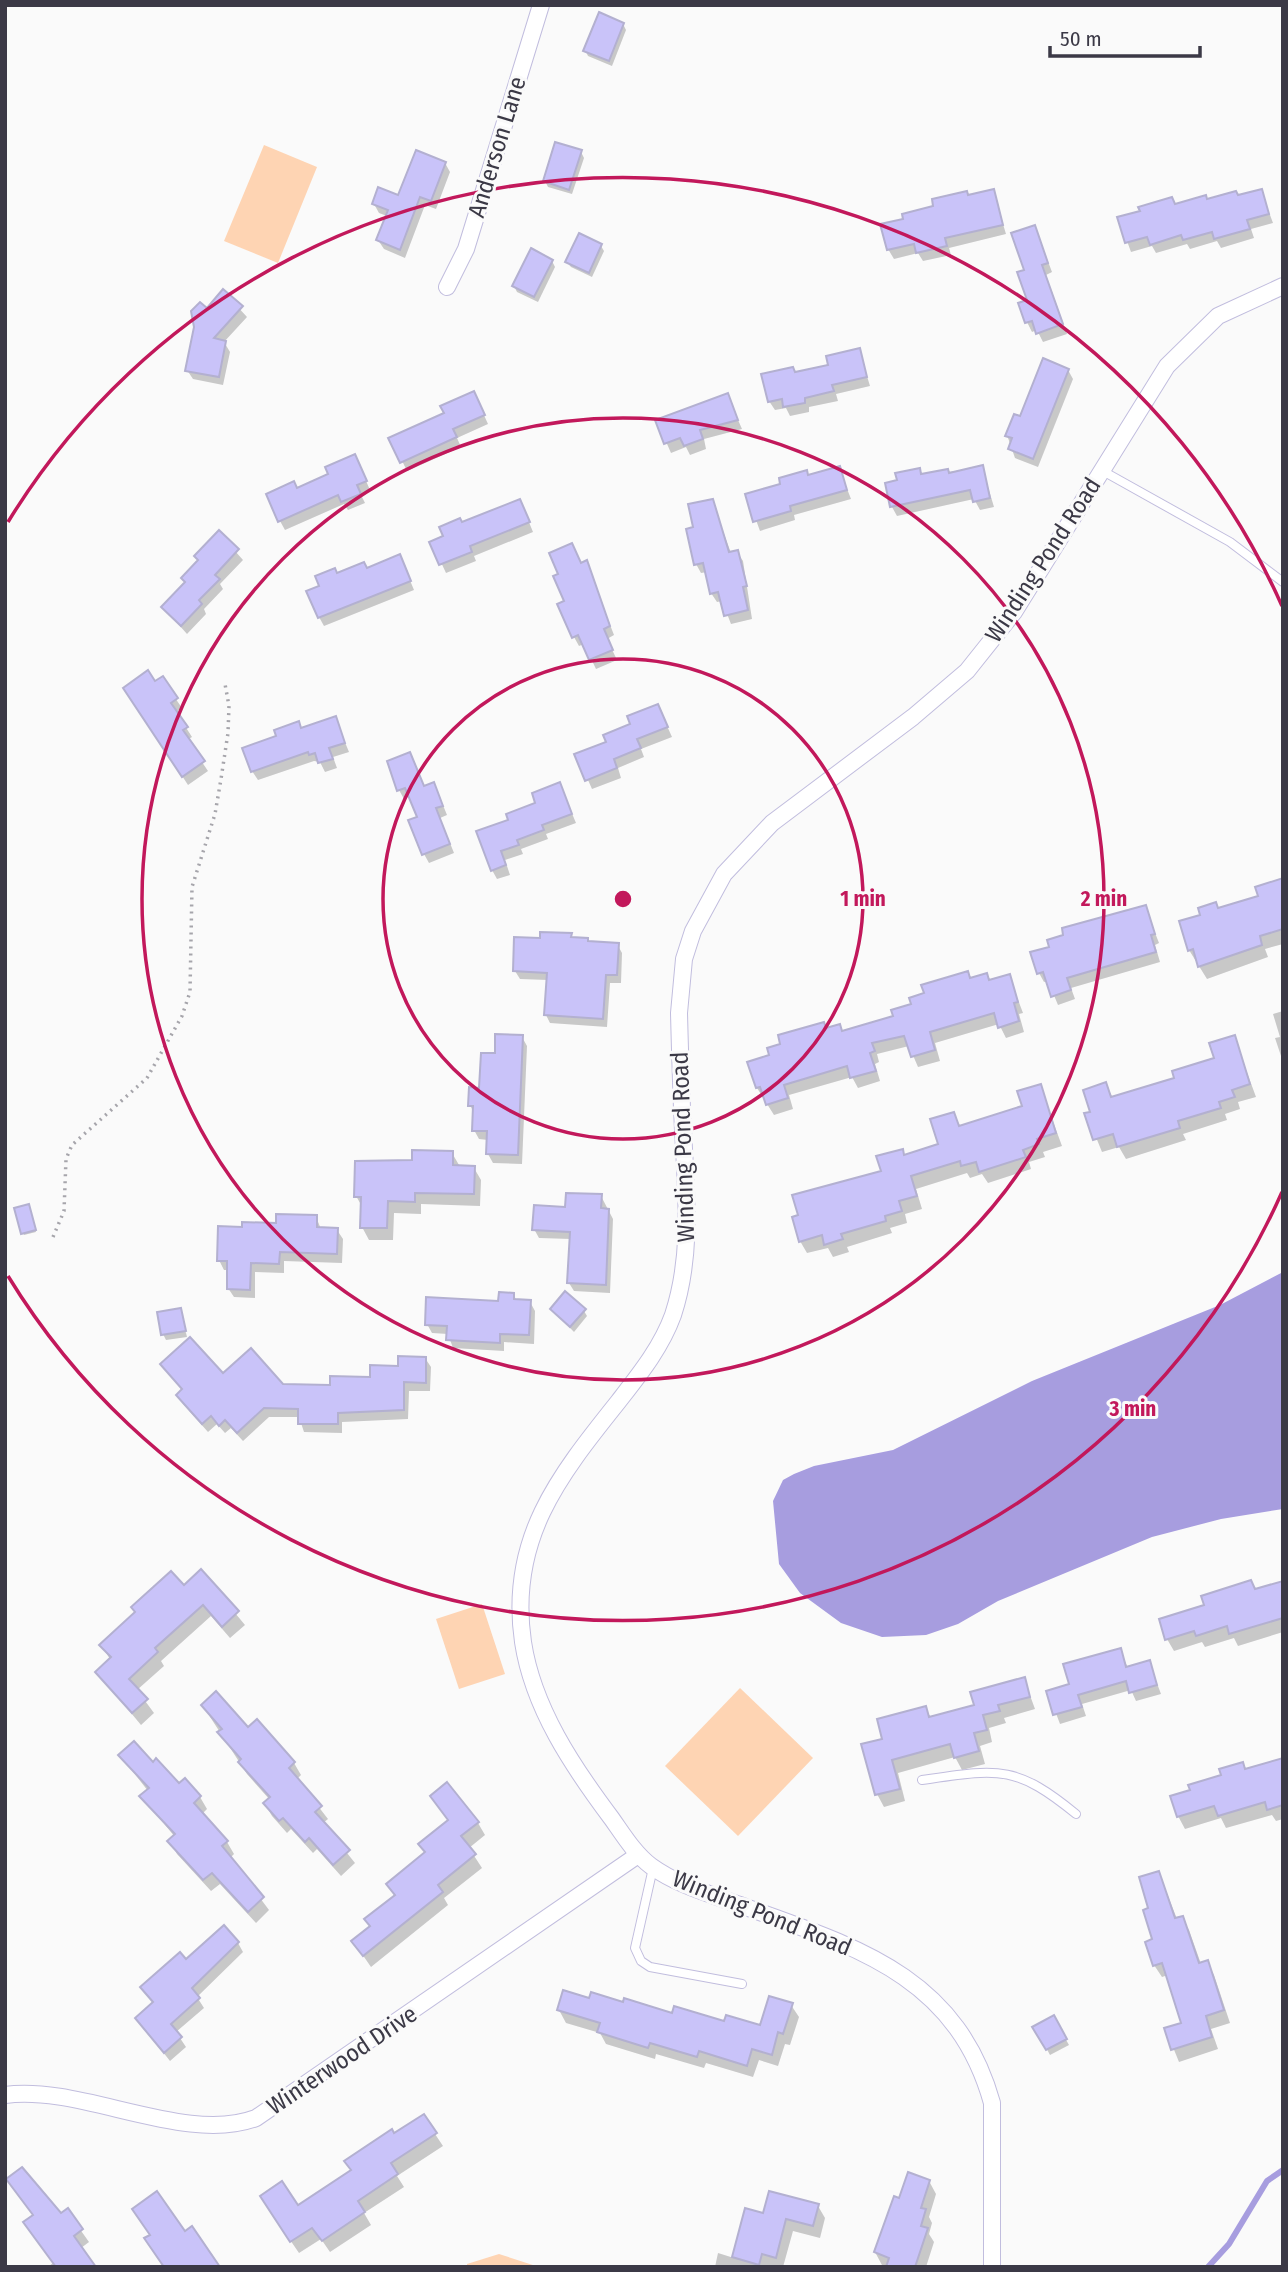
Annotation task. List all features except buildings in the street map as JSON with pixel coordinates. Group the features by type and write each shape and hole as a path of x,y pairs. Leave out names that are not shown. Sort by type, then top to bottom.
{"street":[{"name":"Anderson Lane","path":"447,287 466,249 541,5"},
{"name":"Winding Pond Road","path":"992,2267 992,2102 975,2057 945,2011 929,1994 894,1969 787,1922 696,1889 653,1868 638,1855 572,1760 542,1707 523,1642 522,1583 528,1545 540,1513 565,1468 660,1343 681,1285 687,1223 679,1013 684,960 693,931 724,874 772,823 914,717 976,661 1014,612 1167,366 1218,316 1283,286"},
{"name":"Winterwood Drive","path":"5,2095 57,2096 153,2116 222,2125 248,2121 301,2089 638,1855"}],"lane":[{"path":"1101,470 1230,542 1283,582"},
{"path":"922,1780 999,1771 1022,1778 1042,1789 1076,1814"},
{"path":"653,1868 635,1948 641,1961 650,1967 742,1984"}],"path":[{"path":"53,1237 64,1211 66,1159 72,1145 147,1078 182,1016 190,992 192,887 215,814 223,768 229,706 225,684"}],"shaded area":[{"path":"264,145 317,167 278,263 224,241"},
{"path":"1283,1272 1283,1509 1221,1519 1152,1537 998,1601 958,1624 926,1635 882,1637 841,1623 800,1593 779,1564 773,1501 783,1480 814,1466 893,1450 1032,1381 1220,1305"},
{"path":"482,1604 505,1674 459,1689 436,1619"},
{"path":"740,1688 813,1758 738,1836 665,1766"},
{"path":"499,2254 539,2267 467,2267 467,2264"}],"waterway":[{"path":"1208,2267 1229,2244 1267,2181 1283,2170"}]}
